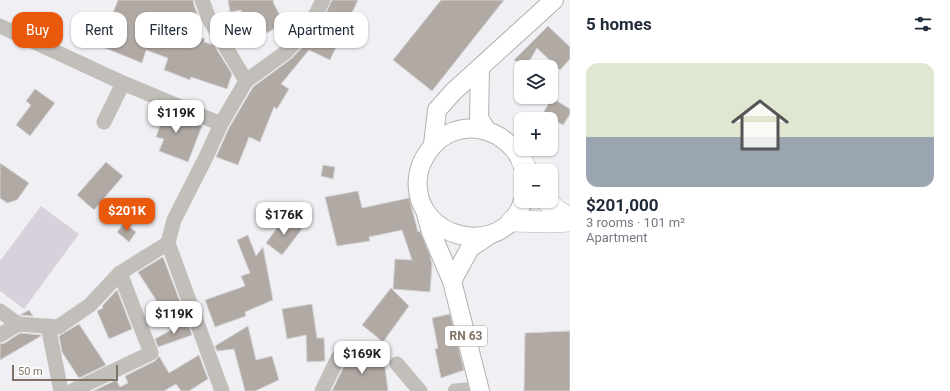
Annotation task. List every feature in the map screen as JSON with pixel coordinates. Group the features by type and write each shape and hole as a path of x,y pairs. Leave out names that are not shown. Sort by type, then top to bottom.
{"highway":[{"path":"554,208 570,220"},
{"path":"512,221 550,222 570,220"}],"main road":[{"path":"432,145 437,110 453,92 554,0"},
{"path":"480,68 479,118 487,131"},
{"path":"452,280 431,232 419,194 418,177 422,160 432,145 444,136 458,130 472,129 487,131 501,137 513,147 523,164"},
{"path":"452,280 470,248 512,221 521,208"},
{"path":"425,211 435,223 448,232 462,237 478,237 493,233"},
{"name":"RN 63","path":"452,280 479,390"}],"street":[{"path":"202,0 209,19 246,81"},
{"path":"222,391 168,243 174,220 207,156 221,124 246,81 286,52 310,26 323,0"},
{"path":"0,26 123,83 221,124"},
{"path":"104,122 123,83"},
{"path":"0,311 18,324 58,327 90,305 120,273 168,243"},
{"path":"72,391 151,353 120,273"},
{"path":"0,335 18,324"},
{"path":"48,326 61,391"},
{"path":"322,391 338,358"},
{"path":"397,364 420,391"},
{"path":"455,391 479,390"}],"shaded area":[{"path":"41,206 79,234 24,309 0,291 0,261"}],"building":[{"path":"118,0 193,0 196,12 135,12 135,48 202,48 202,38 205,39 204,42 210,44 210,48 216,48 232,74 227,89 191,77 190,80 164,70 168,58 146,50 142,63 105,48 127,48 127,12 113,12"},
{"path":"228,0 273,0 278,12 274,12 274,29 267,33 266,12 241,12 241,10 230,12"},
{"path":"332,0 358,0 352,12 326,12"},
{"path":"441,0 504,0 432,91 393,60"},
{"path":"548,26 570,47 570,59 560,70 558,68 558,60 550,60 537,48 530,60 514,60"},
{"path":"302,48 336,48 330,60 309,50 281,84 289,89 277,109 274,107 260,142 249,137 238,165 216,157 229,128 253,87 291,59"},
{"path":"35,89 55,103 30,136 16,125 31,105 26,101"},
{"path":"558,102 570,109 570,114 563,125 558,122 558,112 544,112 548,104 558,104"},
{"path":"155,106 202,126 188,162 159,151 164,139 156,137 161,123 150,120"},
{"path":"106,162 123,176 94,210 77,195"},
{"path":"0,163 29,183 17,200 7,203 0,198"},
{"path":"323,165 335,167 333,179 321,176"},
{"path":"358,191 362,208 409,198 418,232 420,231 430,255 432,265 430,292 393,289 395,259 412,260 402,230 369,237 370,241 337,246 325,197"},
{"path":"285,217 302,229 282,255 266,243"},
{"path":"124,223 136,232 129,242 117,232"},
{"path":"248,235 256,256 263,247 273,300 245,312 246,316 215,327 205,300 245,286 241,276 250,273 237,240"},
{"path":"163,257 182,307 165,314 138,272"},
{"path":"391,288 409,306 383,342 362,325"},
{"path":"117,290 132,329 109,339 97,311 103,308 102,306"},
{"path":"312,304 317,338 324,338 325,361 307,362 306,335 287,339 282,309"},
{"path":"29,310 33,316 20,315"},
{"path":"450,314 464,370 441,378 435,349 438,348 432,318"},
{"path":"187,321 192,335 158,347 155,339"},
{"path":"79,324 106,365 79,378 62,352 59,336"},
{"path":"248,326 256,360 272,356 279,380 255,391 245,391 234,349 217,351 215,346"},
{"path":"570,331 570,391 524,391 525,333"},
{"path":"20,333 41,336 0,360 0,344 5,343"},
{"path":"357,348 372,358 369,364 378,362 385,367 388,391 332,391 344,366"},
{"path":"199,355 208,379 189,391 181,391 176,384 164,391 93,391 116,380 120,387 128,383 125,376 155,361 159,356 169,373"}]}
